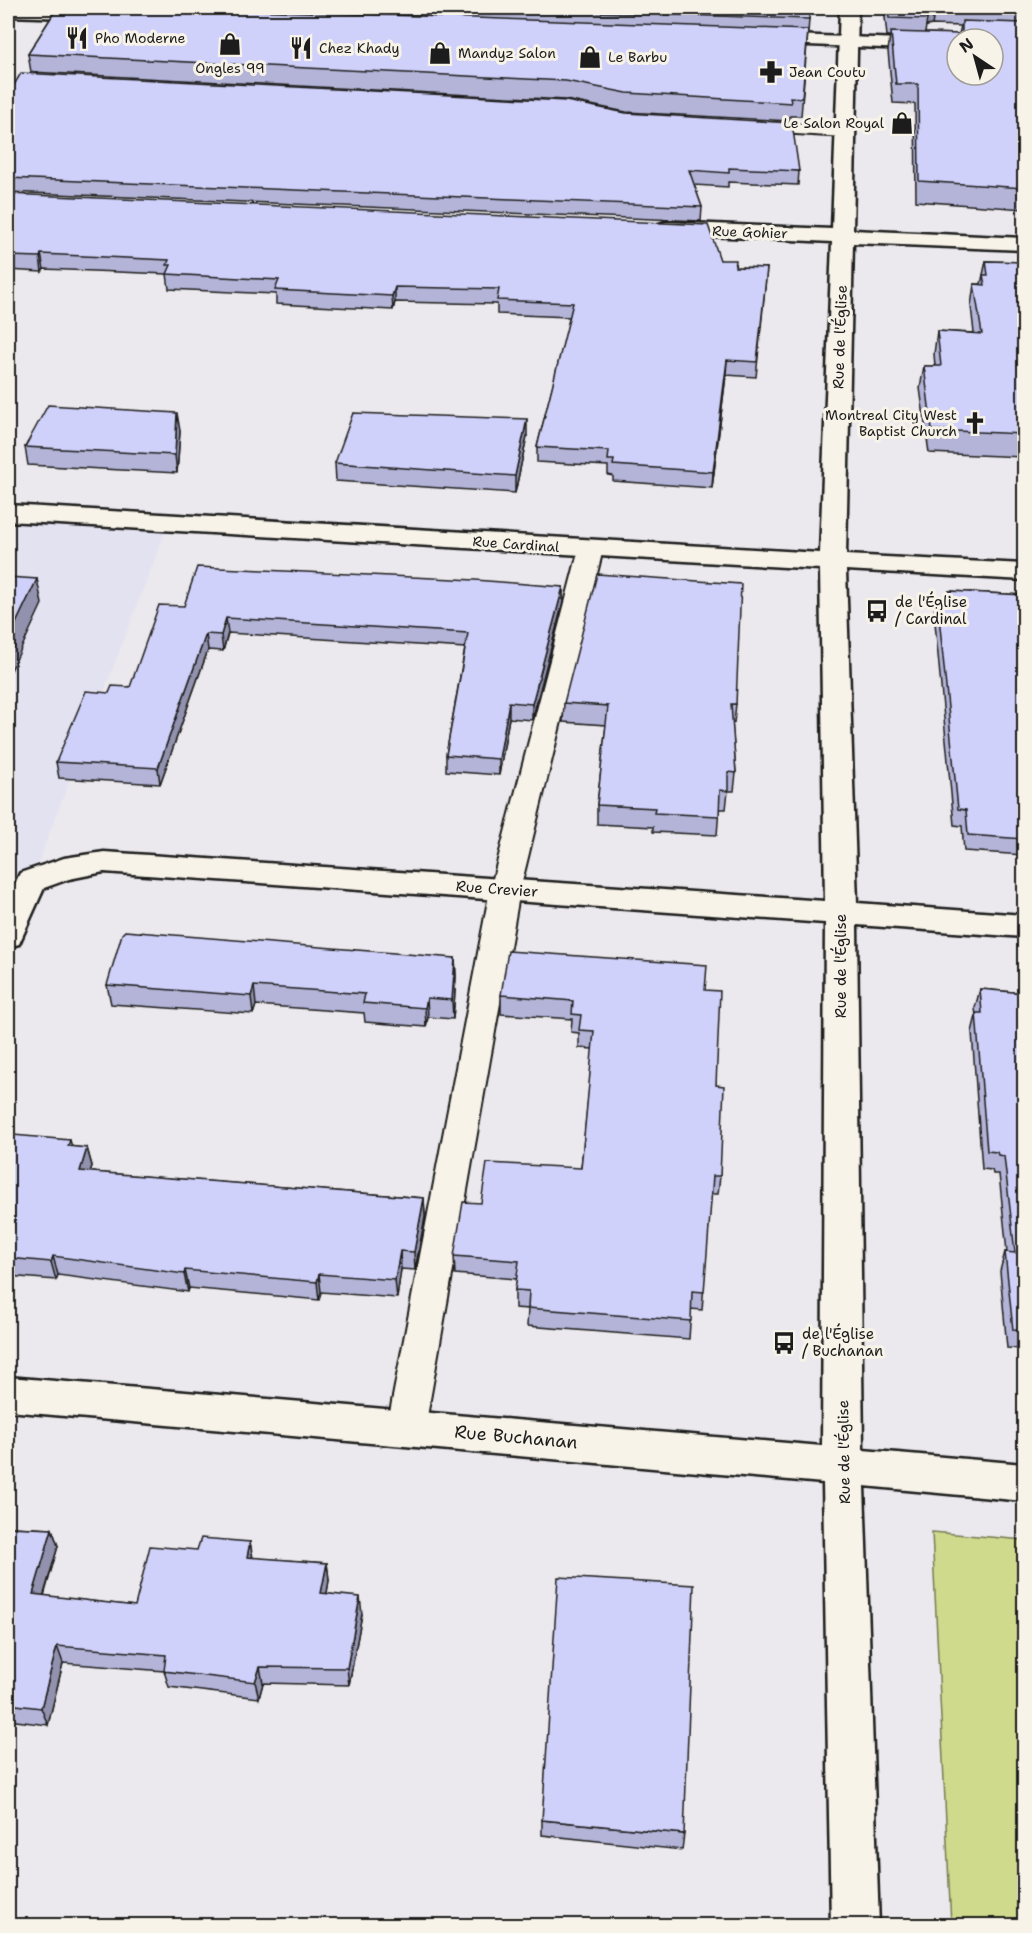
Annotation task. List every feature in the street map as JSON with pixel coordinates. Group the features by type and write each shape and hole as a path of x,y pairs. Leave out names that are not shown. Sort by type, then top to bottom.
{"street":[{"name":"Rue de l'Église","path":"849,8 833,561 841,914 843,1466 855,1926"},
{"path":"8,11 115,15"},
{"path":"749,32 945,39"},
{"name":"Rue Gohier","path":"651,227 1024,244"},
{"name":"Rue Cardinal","path":"8,513 591,549 1024,572"},
{"name":"Rue Crevier","path":"8,936 32,881 64,869 104,862 1024,926"},
{"name":"Rue Buchanan","path":"8,1394 1024,1482"}],"lane":[{"path":"730,125 845,132"},
{"path":"406,1428 505,890 591,549"}],"shaded area":[{"path":"8,513 169,522 8,936"}],"green space":[{"path":"932,1532 1024,1540 1024,1925 951,1925"}],"building":[{"path":"57,8 194,8 808,30 802,98 790,97 791,103 627,93 566,81 28,54"},
{"path":"466,8 810,8 809,19"},
{"path":"888,8 928,8 924,12 927,19 889,18"},
{"path":"973,8 1024,8 1024,9"},
{"path":"962,21 1024,23 1024,188 919,181 918,84 896,84 891,32 945,34 945,87 1005,87 1005,27 962,27"},
{"path":"21,73 566,101 626,113 792,123 799,171 729,168 729,173 689,170 702,207 8,178 8,95"},
{"path":"8,194 708,225 720,260 736,260 735,267 767,268 757,362 727,360 713,472 613,465 614,460 608,460 609,451 537,447 573,303 497,300 499,289 395,287 392,296 275,290 279,280 167,274 171,265 167,265 169,260 41,254 40,257 8,256"},
{"path":"986,261 1024,262 1024,434 932,430 924,366 941,366 937,331 982,334 974,284 985,285 983,275 988,275"},
{"path":"48,405 177,413 175,455 25,447"},
{"path":"353,413 527,419 515,476 335,463"},
{"path":"197,567 475,580 563,587 532,704 509,702 499,759 446,755 468,633 226,618 221,635 206,634 158,768 56,762 86,691 109,693 112,686 130,687 159,605 184,606"},
{"path":"597,574 741,584 736,704 731,704 736,773 728,772 728,791 720,790 719,816 654,813 655,808 597,805 608,706 564,703"},
{"path":"8,577 37,579 8,640"},
{"path":"949,591 1024,595 1024,839 968,835 966,810 958,809 937,596 949,597"},
{"path":"125,931 455,958 452,1000 427,998 425,1008 363,1003 365,994 254,986 251,996 107,985 122,934"},
{"path":"508,951 707,965 705,990 720,991 716,1085 724,1086 720,1176 713,1176 704,1292 692,1291 691,1321 528,1308 529,1291 515,1290 519,1261 454,1256 463,1202 481,1203 487,1163 581,1168 594,1031 579,1030 581,1015 572,1014 573,1001 501,995"},
{"path":"980,989 1024,993 1024,1331 1013,1330 1005,1252 1015,1253 1004,1156 998,1155 997,1152 987,1151 976,1013 982,1013"},
{"path":"13,1135 70,1140 68,1146 87,1148 80,1171 424,1198 414,1252 400,1251 395,1280 319,1274 317,1282 185,1270 184,1274 53,1256 51,1262 8,1258 8,1142"},
{"path":"8,1524 11,1524 10,1527 52,1529 33,1594 135,1606 150,1546 197,1550 201,1538 250,1542 247,1557 327,1563 321,1593 360,1597 347,1668 260,1667 255,1682 164,1671 166,1655 57,1646 41,1708 8,1704"},
{"path":"558,1577 694,1585 684,1834 542,1820"}],"place":[{"name":"Pho Moderne","path":"77,38"},
{"name":"Ongles 99","path":"230,44"},
{"name":"Chez Khady","path":"301,48"},
{"name":"Mandyz Salon","path":"440,53"},
{"name":"Le Barbu","path":"590,57"},
{"name":"Jean Coutu","path":"771,72"},
{"name":"Le Salon Royal","path":"902,123"},
{"name":"Montreal City West Baptist Church","path":"975,423"},
{"name":"de l'Église / Cardinal","path":"877,611"},
{"name":"de l'Église / Buchanan","path":"784,1343"}]}
